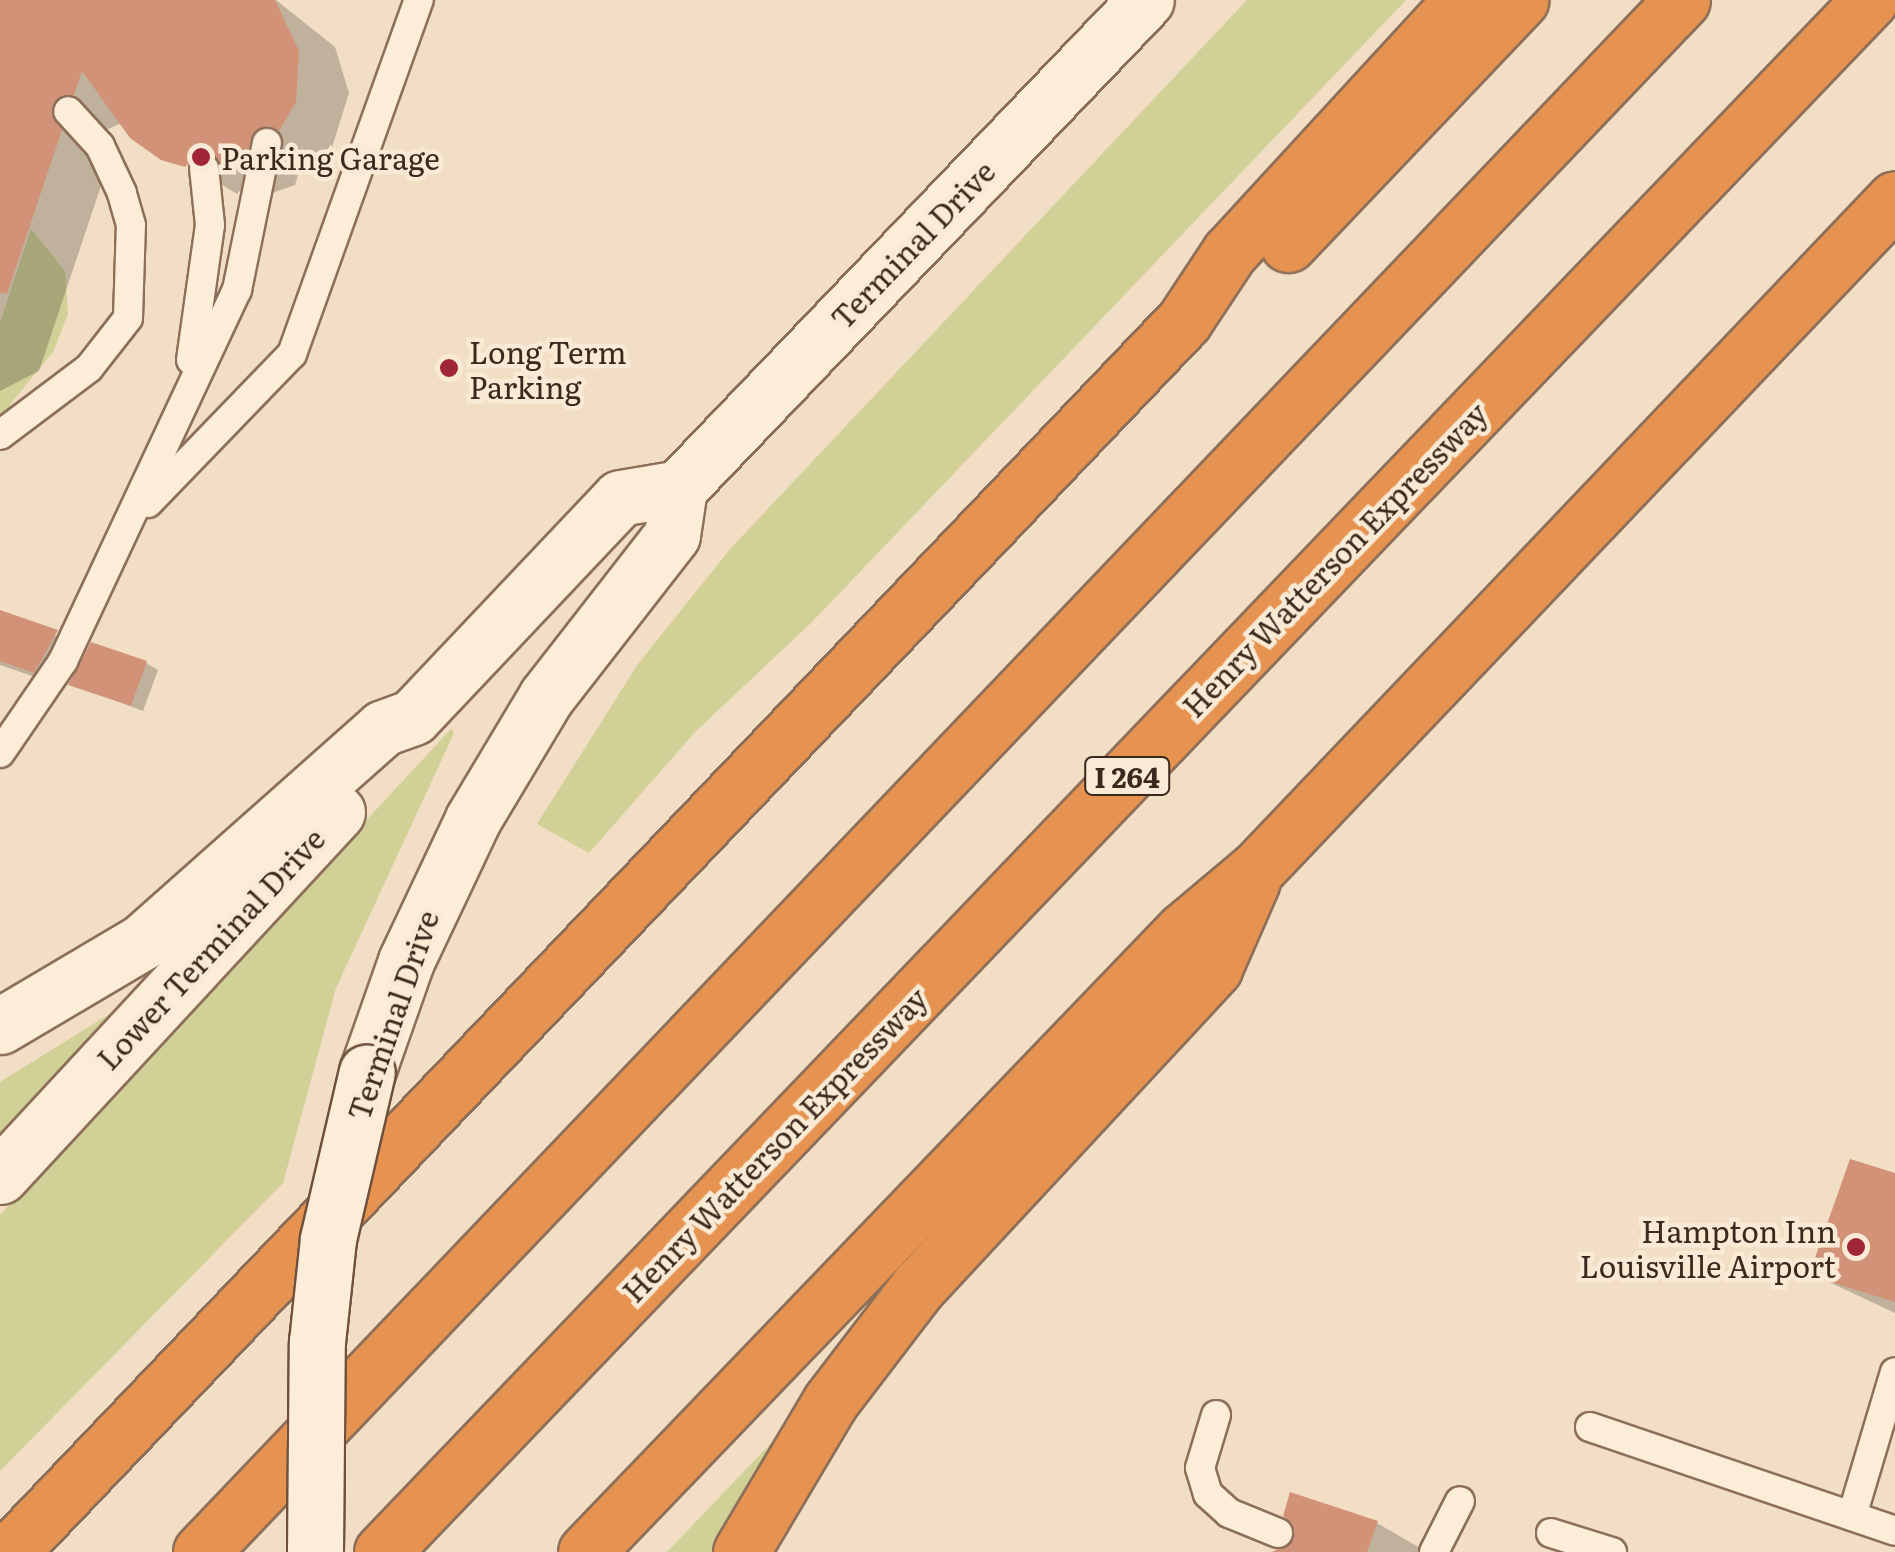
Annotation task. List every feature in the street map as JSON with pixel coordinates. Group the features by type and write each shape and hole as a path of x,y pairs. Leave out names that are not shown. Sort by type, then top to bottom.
{"highway":[{"path":"10,1552 1184,321 1229,253 1462,0"},
{"path":"1184,321 1254,280 1520,0"},
{"path":"201,1552 1682,0"},
{"name":"Henry Watterson Expressway","path":"382,1552 1870,0"},
{"path":"586,1552 1183,932 1257,870 1895,199"},
{"path":"741,1552 830,1402 918,1287 1214,968 1257,870"}],"main road":[{"name":"Terminal Drive","path":"315,1552 316,1359 328,1238 367,1072 406,961 474,820 546,697 672,535 679,488 1146,0"},
{"path":"0,1026 142,942 383,728 413,717 620,498 679,488"},
{"name":"Lower Terminal Drive","path":"0,1176 401,744 413,717"}],"lane":[{"path":"132,520 292,354 419,0"},
{"path":"0,435 88,368 128,318 131,225 122,192 100,146 68,111"},
{"path":"0,753 63,661 237,290 268,143"},
{"path":"172,432 200,326 210,225 204,168"},
{"path":"1852,1516 1895,1372"},
{"path":"1216,1415 1200,1468 1208,1494 1229,1513 1278,1533"},
{"path":"1590,1427 1895,1530"},
{"path":"1434,1552 1460,1501"},
{"path":"1551,1533 1612,1552"}],"green space":[{"path":"1247,0 1406,0 812,622 695,732 589,853 537,824 638,664 731,548"},
{"path":"31,229 65,271 68,314 53,352 11,403 0,435 0,323"},
{"path":"451,729 454,733 336,988 283,1183 0,1471 0,1215"},
{"path":"124,1005 0,1139 0,1082"},
{"path":"776,1438 782,1444 717,1552 667,1552"}],"building":[{"name":"Parking Garage","path":"0,0 275,0 299,51 296,102 279,131 270,126 253,132 246,158 221,167 212,153 201,151 185,167 161,160 130,138 82,71 74,95 52,105 62,130 7,294 0,293"},
{"path":"0,610 58,630 34,673 0,661"},
{"path":"91,642 147,661 131,706 68,685"},
{"name":"Hampton Inn Louisville Airport","path":"1850,1159 1895,1173 1895,1302 1809,1275"},
{"path":"1290,1492 1378,1521 1367,1552 1272,1552 1294,1539 1292,1523 1283,1516"}],"place":[{"name":"Parking Garage","path":"201,157"},
{"name":"Long Term Parking","path":"449,368"},
{"name":"Hampton Inn Louisville Airport","path":"1856,1247"}]}
